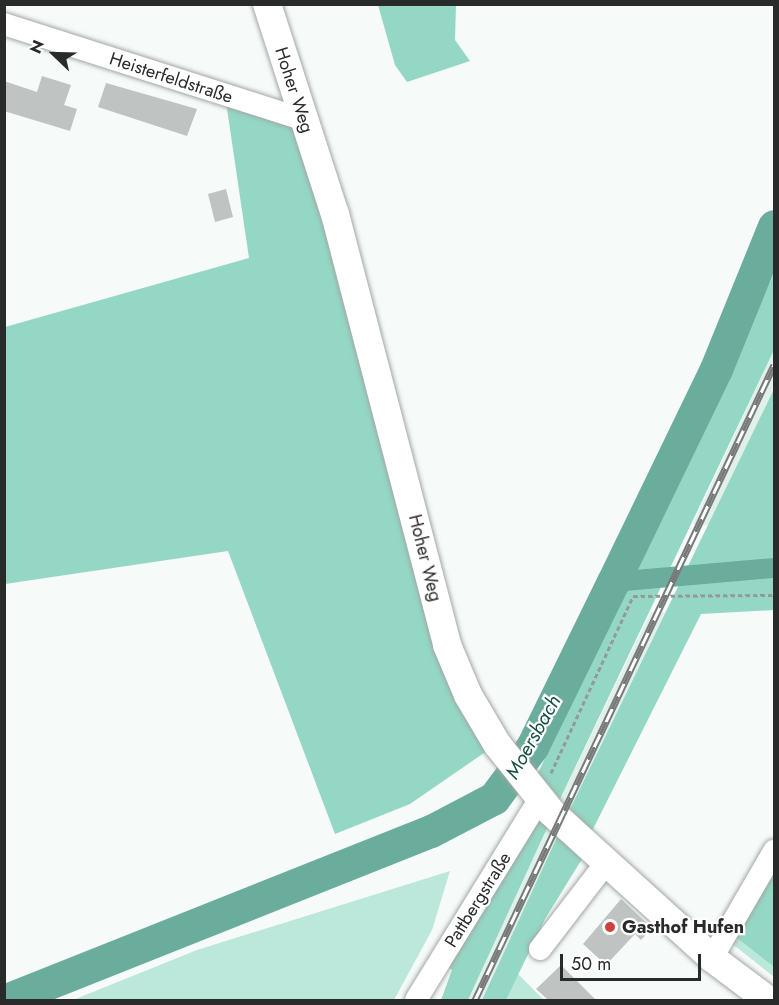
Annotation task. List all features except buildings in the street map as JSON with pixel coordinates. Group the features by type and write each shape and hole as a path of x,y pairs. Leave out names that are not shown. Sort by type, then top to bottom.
{"main road":[{"name":"Hoher Weg","path":"267,4 338,225 447,645 468,695 505,755 531,789 606,862 712,958 768,1000"}],"street":[{"name":"Heisterfeldstraße","path":"4,24 304,120"},
{"name":"Pattbergstraße","path":"416,1000 531,789"},
{"path":"712,958 774,851"},
{"path":"540,949 606,862"}],"path":[{"path":"531,789 633,596 774,595"}],"shaded area":[{"path":"774,350 774,389 708,525 693,524"},
{"path":"651,612 665,613 570,809 560,799"},
{"path":"548,826 558,835 482,1000 468,1000"}],"green space":[{"path":"378,5 456,5 455,40 470,61 407,82 395,65"},
{"path":"225,95 304,120 447,645 497,744 410,804 335,834 228,551 5,584 5,327 249,258"},
{"path":"774,273 774,350 560,799 538,773"},
{"path":"774,389 774,610 701,614 592,831 570,809"},
{"path":"528,804 548,826 468,1000 441,1000 452,970 445,965"},
{"path":"558,835 582,859 545,919 506,1000 482,1000"},
{"path":"774,866 774,967 733,935"},
{"path":"450,871 432,930 394,1000 73,1000 197,950"},
{"path":"733,935 774,967 774,977 731,943"},
{"path":"517,973 544,1000 506,1000"}],"waterway":[{"name":"Moersbach","path":"6,1000 431,831 494,798 532,747 613,582 716,369 774,226"},
{"path":"613,582 774,568"}],"railway":[{"path":"475,1000 774,365"}],"place":[{"name":"Gasthof Hufen","path":"610,927"}]}
